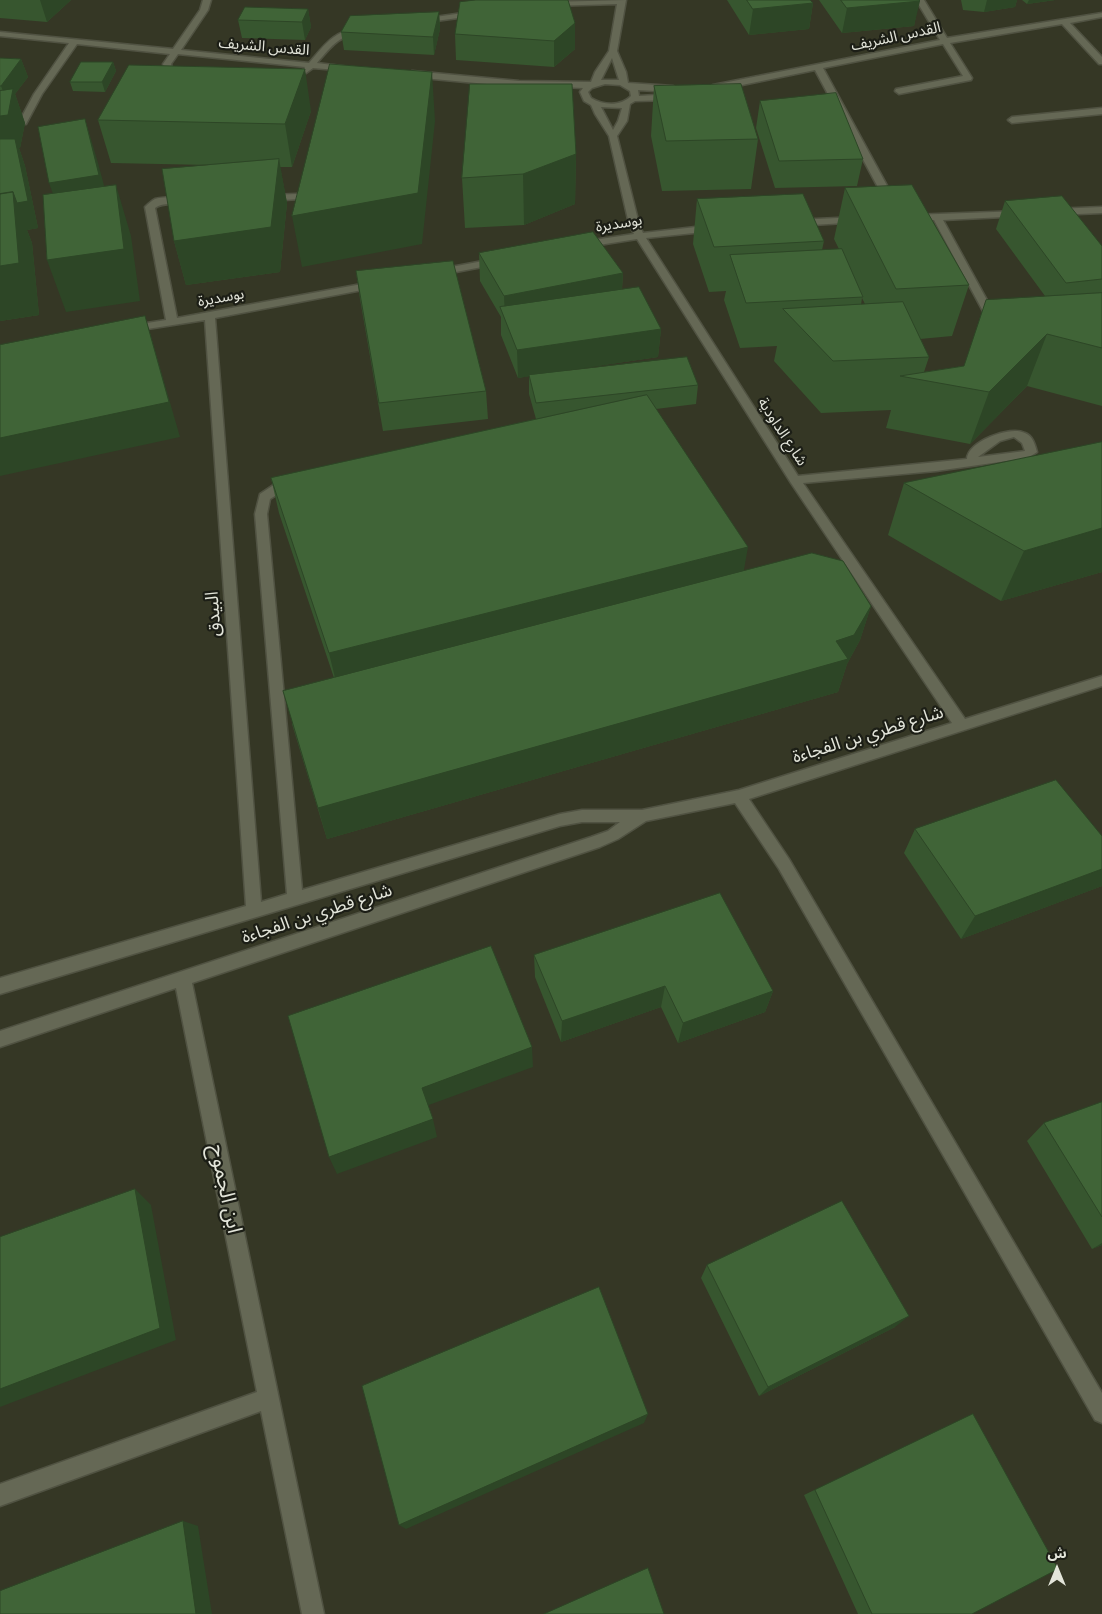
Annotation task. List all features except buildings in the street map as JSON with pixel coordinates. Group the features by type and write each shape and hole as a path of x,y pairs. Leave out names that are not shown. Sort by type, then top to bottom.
{"street":[{"path":"195,77 169,72 167,64 204,10 207,0"},
{"path":"899,91 968,78 920,0"},
{"path":"400,73 519,84 592,85 609,82 681,93 657,99 630,101 611,106 587,100 584,92 592,85 613,51 622,1 540,5"},
{"path":"411,22 488,12"},
{"name":"القدس الشريف","path":"706,90 945,42 1102,15"},
{"path":"1064,21 1102,62"},
{"path":"297,79 311,66 333,38 344,31 373,27"},
{"name":"القدس الشريف","path":"2,35 361,70"},
{"path":"23,122 47,80 74,42"},
{"path":"613,51 627,85 636,93 630,101 622,126 613,136"},
{"path":"818,67 898,214 936,217 1102,210"},
{"path":"519,84 555,93"},
{"name":"شارع الداودية","path":"587,100 599,114 613,136 634,224 639,235 849,567 962,726"},
{"path":"1012,120 1102,111"},
{"path":"258,198 297,197"},
{"path":"172,322 150,207 156,202 201,200"},
{"path":"936,217 989,313"},
{"path":"785,223 871,220"},
{"name":"بوسديرة","path":"570,247 639,235 726,227"},
{"path":"424,275 512,258"},
{"name":"بوسديرة","path":"115,331 210,316 385,282"},
{"name":"البيدق","path":"210,316 254,909"},
{"path":"795,480 936,467 973,461"},
{"path":"294,898 283,710 261,514 264,497 285,483 305,480"},
{"name":"شارع قطري بن الفجاءة","path":"0,986 254,909 560,820 582,816 642,816 739,796 1102,681"},
{"path":"739,796 784,864 1102,1413"},
{"name":"شارع قطري بن الفجاءة","path":"0,1039 183,980 595,842 613,835 642,816"},
{"name":"ابن الجموح","path":"183,980 313,1614"},
{"path":"0,1495 268,1398"}]}
